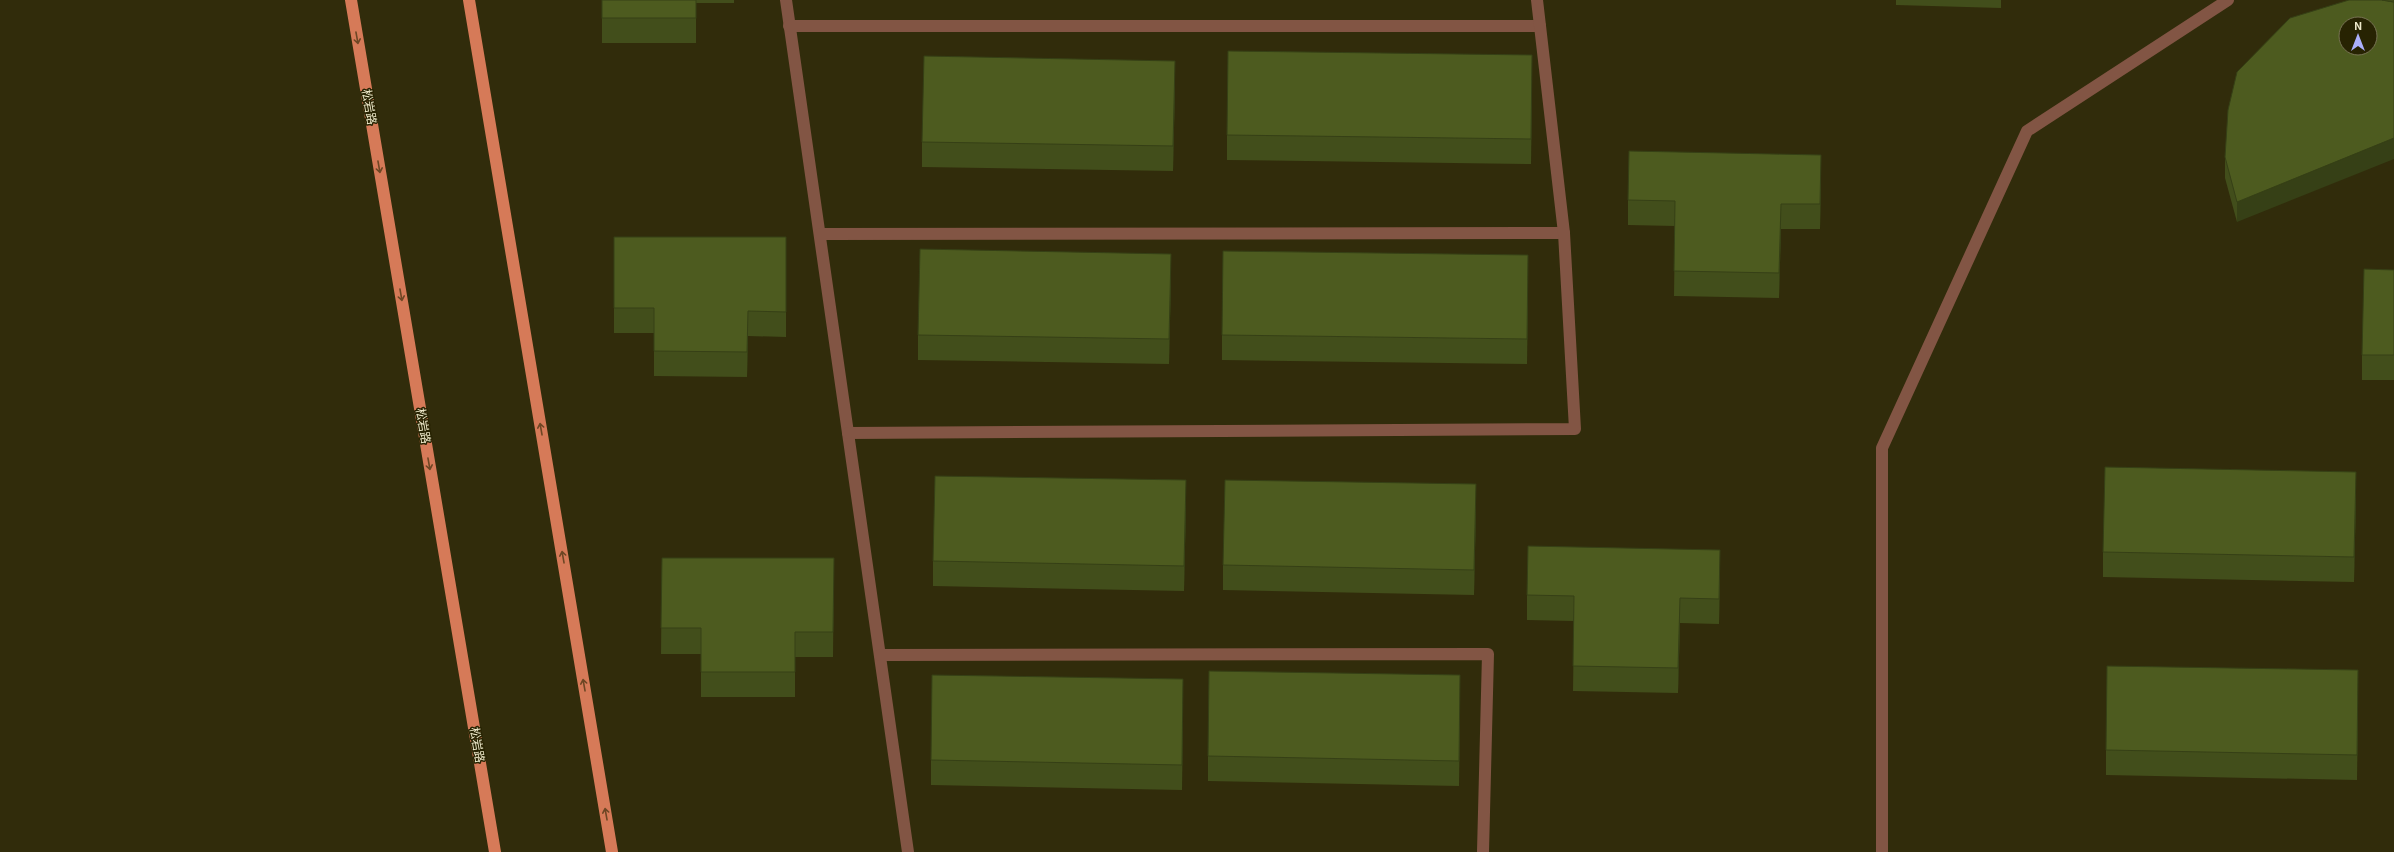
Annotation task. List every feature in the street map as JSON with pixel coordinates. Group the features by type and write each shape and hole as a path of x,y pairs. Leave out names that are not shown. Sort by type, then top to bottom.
{"main road":[{"name":"松岩路","path":"351,0 495,852"},
{"path":"469,0 612,852"}],"street":[{"path":"786,0 908,852"},
{"path":"848,432 1575,428 1564,233 1537,0"},
{"path":"1882,852 1882,448 2027,132 2228,0"},
{"path":"789,26 1540,26"},
{"path":"820,234 1564,233"},
{"path":"880,655 1488,654 1483,852"}],"building":[{"path":"602,0 696,0 696,18 602,18"},
{"path":"2349,0 2382,0 2394,2 2394,138 2237,202 2225,157 2228,110 2237,72 2290,18"},
{"path":"2382,0 2394,0 2394,2"},
{"path":"1228,51 1532,55 1531,139 1227,135"},
{"path":"924,56 1175,61 1173,146 922,142"},
{"path":"1629,151 1821,155 1820,204 1781,204 1779,273 1674,271 1675,201 1628,200"},
{"path":"614,237 786,237 786,312 748,311 747,352 654,351 654,308 614,308"},
{"path":"920,249 1171,254 1169,339 918,335"},
{"path":"1223,251 1528,255 1527,339 1222,335"},
{"path":"2364,269 2394,270 2394,355 2362,355"},
{"path":"2105,467 2356,472 2354,557 2103,552"},
{"path":"935,476 1186,480 1184,566 933,561"},
{"path":"1225,480 1476,484 1474,570 1223,565"},
{"path":"1528,546 1720,550 1719,599 1680,598 1678,668 1573,666 1574,596 1527,595"},
{"path":"662,558 834,558 833,632 795,632 795,672 701,672 701,628 661,628"},
{"path":"2107,666 2358,670 2357,755 2106,750"},
{"path":"1209,671 1460,675 1459,761 1208,756"},
{"path":"932,675 1183,679 1182,765 931,760"}]}
